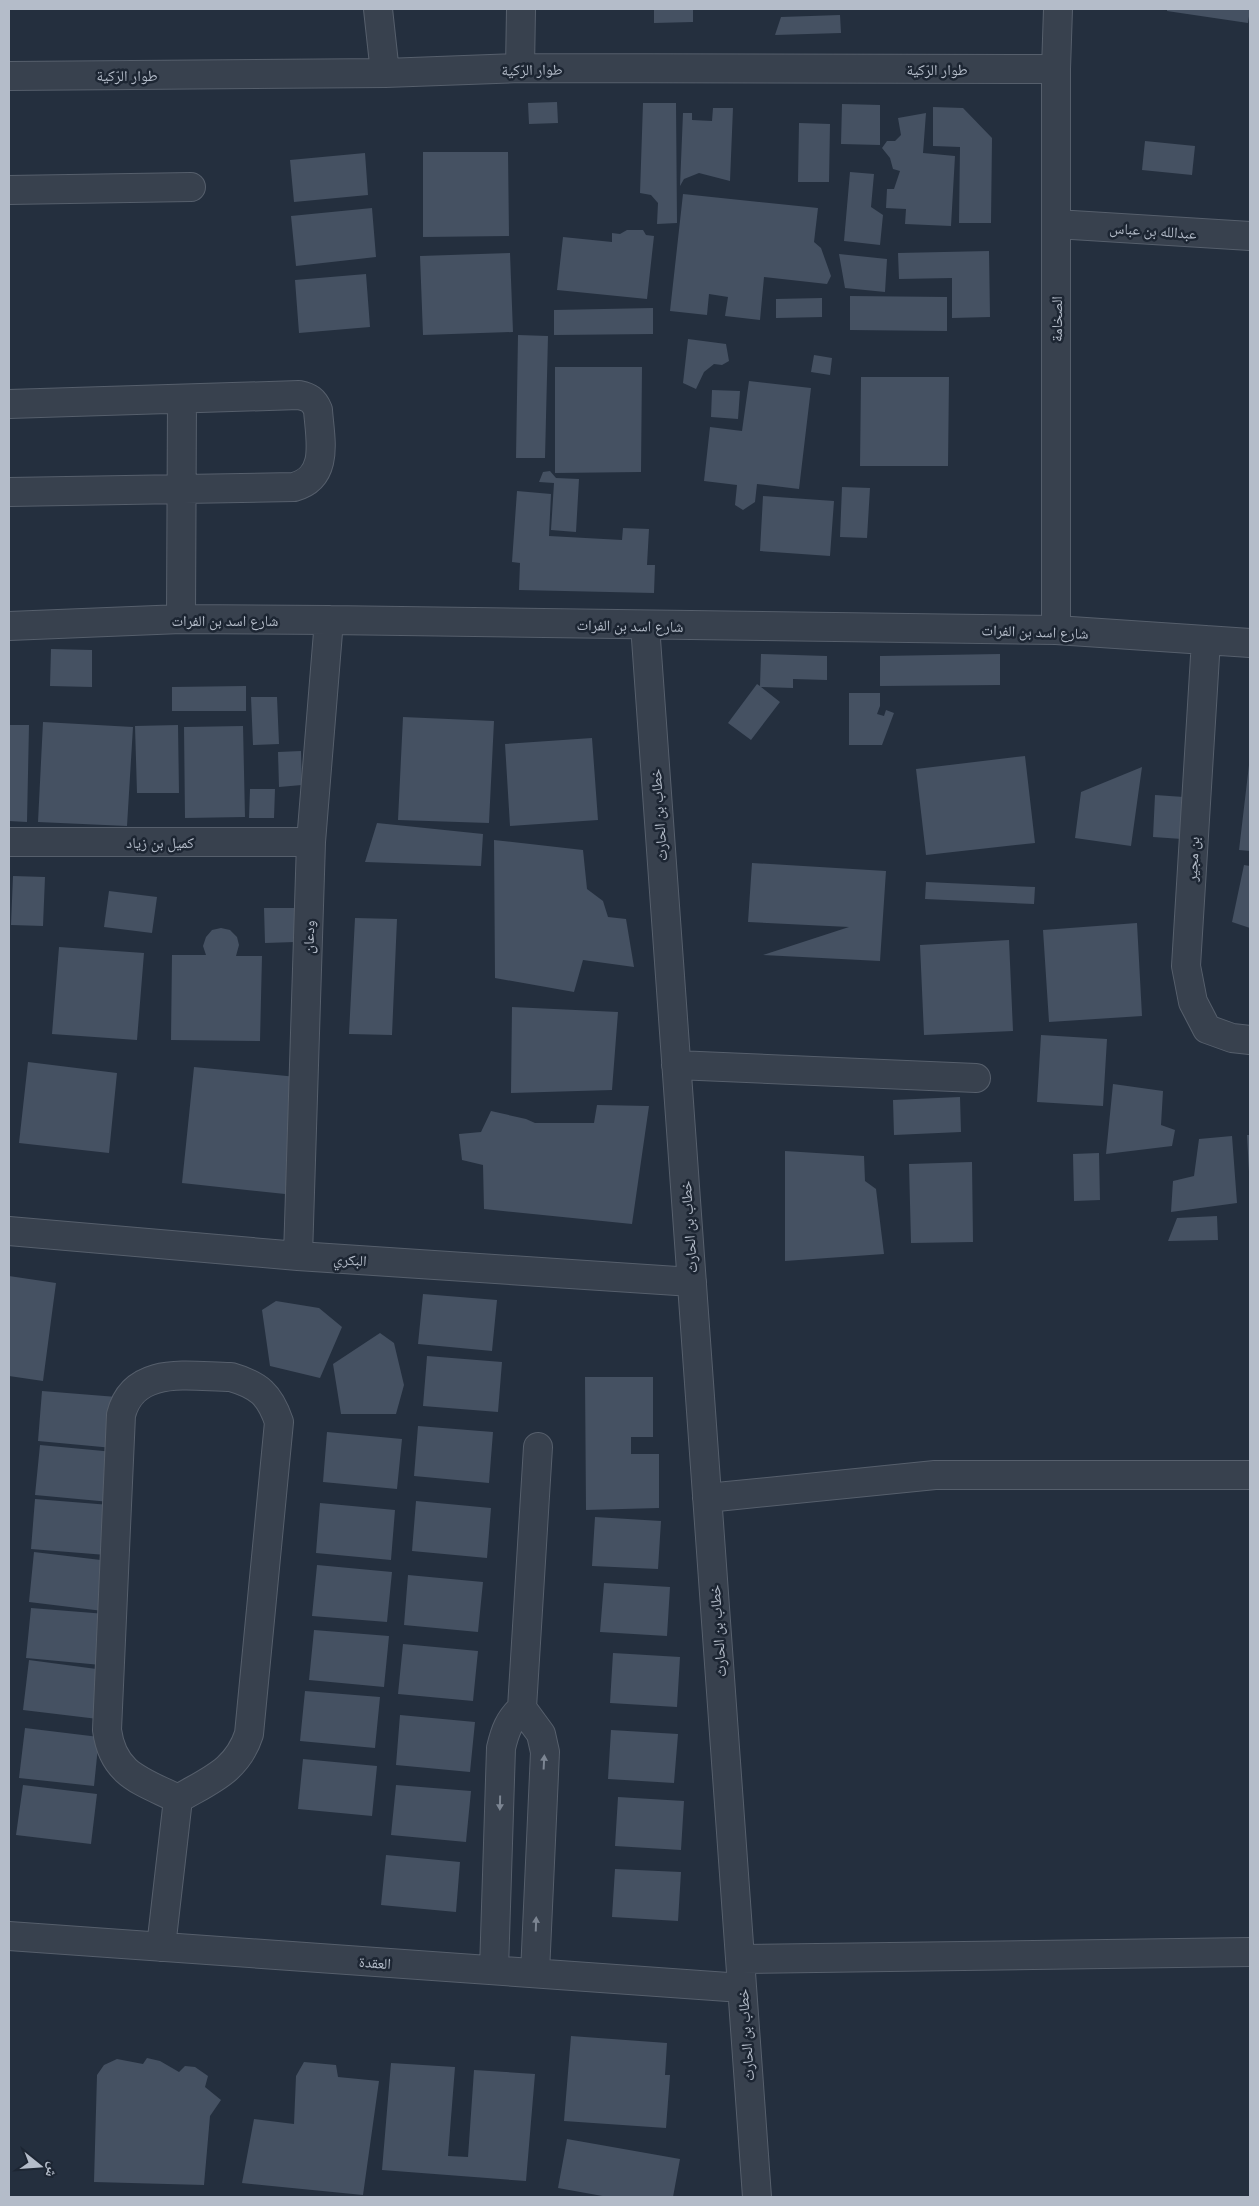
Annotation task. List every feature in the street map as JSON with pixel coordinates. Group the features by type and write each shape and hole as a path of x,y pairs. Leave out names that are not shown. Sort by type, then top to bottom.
{"street":[{"path":"378,9 384,73"},
{"path":"520,68 522,9"},
{"name":"الصخامة","path":"1056,630 1056,69 1058,9"},
{"name":"طوار الرّكية","path":"9,76 384,73 520,68 1056,69"},
{"path":"9,190 191,187"},
{"name":"عبدالله بن عباس","path":"1056,224 1250,236"},
{"path":"9,404 300,395 308,397 315,402 318,410 320,462 312,479 294,487 9,492"},
{"path":"181,619 182,399"},
{"name":"شارع اسد بن الفرات","path":"9,626 181,619 329,620 1056,630 1250,643"},
{"name":"ودعان","path":"298,1256 311,842 329,620"},
{"name":"خطاب بن الحارث","path":"644,625 757,2197"},
{"name":"بن مجير","path":"1206,640 1186,966 1193,1002 1207,1029 1232,1038 1250,1040"},
{"name":"كميل بن زياد","path":"9,842 311,842"},
{"path":"676,1065 976,1078"},
{"name":"البكري","path":"9,1231 298,1256 692,1282"},
{"path":"232,1377 249,1382 263,1392 274,1406 279,1422 249,1734 244,1750 234,1764 178,1799 124,1770 114,1759 109,1745 107,1730 121,1415 130,1393 150,1380 232,1377"},
{"path":"534,1973 545,1752 541,1734 522,1708 538,1447"},
{"path":"707,1498 935,1476 1250,1475"},
{"path":"494,1970 501,1748 504,1732 512,1718 522,1708"},
{"path":"161,1947 178,1799"},
{"name":"العقدة","path":"9,1936 742,1988"},
{"path":"740,1959 1250,1952"}],"building":[{"path":"654,9 693,9 693,22 654,23"},
{"path":"1167,9 1250,10 1248,23 1167,11"},
{"path":"840,15 841,33 775,35 781,17"},
{"path":"557,102 558,123 529,124 528,103"},
{"path":"643,103 676,103 677,223 657,224 658,203 651,195 640,193"},
{"path":"842,104 880,105 880,145 841,144"},
{"path":"933,107 963,108 992,138 991,223 959,223 960,147 933,146"},
{"path":"713,108 733,108 730,181 699,173 684,179 680,186 683,113 692,113 692,120 712,121"},
{"path":"926,113 923,153 955,156 951,226 905,224 906,209 886,208 887,189 894,189 900,171 893,169 890,158 882,148 887,141 895,141 901,135 898,118"},
{"path":"799,123 830,124 829,182 798,182"},
{"path":"1145,141 1195,146 1192,175 1142,170"},
{"path":"423,152 508,152 509,236 423,237"},
{"path":"365,153 368,195 294,202 290,160"},
{"path":"850,172 874,174 871,207 883,215 880,245 844,241"},
{"path":"683,194 818,208 814,242 821,248 831,276 827,284 764,277 760,320 725,316 728,297 709,294 707,315 670,311"},
{"path":"372,208 376,257 296,266 291,216"},
{"path":"627,230 643,230 646,235 654,236 647,299 557,290 563,237 612,242 612,233 620,234"},
{"path":"989,251 990,317 952,318 952,278 899,279 898,253"},
{"path":"510,253 513,332 423,335 420,256"},
{"path":"839,254 887,259 885,292 845,288"},
{"path":"366,274 370,327 299,333 295,280"},
{"path":"850,296 947,297 947,331 850,330"},
{"path":"822,298 822,317 776,318 776,299"},
{"path":"653,308 653,334 554,335 554,310"},
{"path":"518,335 548,336 545,458 516,458"},
{"path":"688,339 726,344 729,361 722,365 714,364 704,372 696,389 683,383"},
{"path":"814,355 832,358 830,375 811,372"},
{"path":"555,367 642,367 641,472 555,473"},
{"path":"861,377 949,377 948,466 860,466"},
{"path":"749,381 811,388 799,489 757,484 755,502 743,510 735,505 737,485 704,481 710,427 742,431"},
{"path":"712,390 740,391 738,419 711,417"},
{"path":"550,471 556,478 579,479 576,532 551,530 554,483 539,482 543,472"},
{"path":"842,487 870,488 867,538 840,537"},
{"path":"517,491 551,494 549,536 622,540 623,528 649,529 647,565 655,565 654,593 519,590 520,563 512,562"},
{"path":"763,496 834,501 830,556 760,551"},
{"path":"51,649 92,650 92,687 50,686"},
{"path":"761,654 827,656 827,680 793,679 793,688 761,687 780,702 751,740 728,723 757,684 760,686"},
{"path":"1000,654 1000,685 880,686 880,656"},
{"path":"246,686 246,711 172,711 172,687"},
{"path":"849,693 880,693 880,706 877,714 884,716 886,710 894,713 882,745 849,745"},
{"path":"251,697 277,697 279,744 253,745"},
{"path":"403,717 494,721 489,823 398,820"},
{"path":"43,722 133,727 127,826 38,822"},
{"path":"9,725 29,725 27,822 9,821"},
{"path":"178,725 179,793 137,793 135,726"},
{"path":"243,726 245,817 185,818 184,727"},
{"path":"592,738 598,820 510,826 505,744"},
{"path":"301,751 302,785 279,787 278,752"},
{"path":"1025,756 1035,843 926,855 916,769"},
{"path":"1250,766 1250,851 1239,850"},
{"path":"1142,767 1131,846 1075,838 1081,792"},
{"path":"250,789 275,789 274,818 249,818"},
{"path":"1155,795 1184,797 1182,839 1153,837"},
{"path":"377,823 483,834 481,866 365,862"},
{"path":"494,840 583,850 587,889 603,901 608,917 626,919 634,967 583,960 574,992 495,978"},
{"path":"752,863 886,871 880,961 763,955 849,927 748,922"},
{"path":"1244,865 1250,866 1250,928 1232,922"},
{"path":"13,876 45,877 43,926 11,925"},
{"path":"926,882 1035,887 1034,904 925,899"},
{"path":"109,891 157,897 152,933 104,927"},
{"path":"264,908 295,908 295,942 265,943"},
{"path":"355,918 397,919 392,1035 349,1034"},
{"path":"1137,923 1142,1016 1049,1022 1043,930"},
{"path":"221,928 230,930 237,937 239,945 236,956 262,956 260,1041 171,1040 172,955 206,955 203,946 206,937 212,930"},
{"path":"1009,940 1013,1031 924,1035 920,945"},
{"path":"59,947 144,953 137,1040 52,1034"},
{"path":"512,1007 618,1012 612,1090 511,1093"},
{"path":"1041,1035 1107,1039 1103,1106 1037,1102"},
{"path":"28,1062 117,1073 109,1153 19,1143"},
{"path":"194,1067 297,1077 285,1194 182,1183"},
{"path":"1113,1084 1163,1091 1161,1125 1175,1130 1172,1146 1106,1154"},
{"path":"960,1097 961,1132 894,1135 893,1100"},
{"path":"597,1105 649,1106 632,1224 484,1209 483,1165 462,1160 459,1134 481,1132 491,1111 535,1123 594,1123"},
{"path":"1247,1135 1250,1135 1250,1172 1249,1172"},
{"path":"1232,1136 1237,1203 1171,1212 1173,1181 1194,1176 1199,1139"},
{"path":"785,1151 864,1156 865,1181 876,1189 884,1254 785,1261"},
{"path":"1099,1153 1100,1200 1074,1201 1073,1154"},
{"path":"972,1162 973,1242 911,1243 909,1164"},
{"path":"1217,1216 1218,1240 1168,1241 1177,1218"},
{"path":"9,1276 56,1283 43,1381 9,1376"},
{"path":"423,1294 497,1300 492,1351 418,1344"},
{"path":"276,1301 319,1308 342,1327 320,1378 270,1366 262,1310"},
{"path":"380,1333 394,1343 404,1385 396,1414 341,1414 333,1364"},
{"path":"427,1356 502,1362 498,1412 423,1406"},
{"path":"585,1377 653,1377 653,1437 631,1437 631,1454 659,1454 659,1508 586,1510"},
{"path":"42,1391 117,1397 113,1448 38,1441"},
{"path":"418,1426 493,1432 489,1483 414,1476"},
{"path":"327,1432 402,1439 397,1489 323,1482"},
{"path":"40,1445 114,1452 110,1502 35,1495"},
{"path":"35,1499 110,1505 106,1555 31,1549"},
{"path":"416,1501 491,1508 487,1558 412,1551"},
{"path":"320,1503 395,1510 391,1560 316,1553"},
{"path":"595,1517 661,1521 658,1569 592,1566"},
{"path":"34,1552 109,1561 103,1611 29,1602"},
{"path":"317,1565 392,1572 387,1622 312,1616"},
{"path":"408,1575 483,1582 478,1632 404,1625"},
{"path":"604,1583 670,1587 667,1636 600,1632"},
{"path":"31,1608 106,1614 101,1665 26,1658"},
{"path":"314,1630 389,1636 384,1687 309,1680"},
{"path":"403,1644 478,1651 473,1701 398,1694"},
{"path":"613,1653 680,1657 677,1707 610,1703"},
{"path":"29,1660 104,1670 98,1719 23,1710"},
{"path":"305,1691 380,1697 375,1748 300,1741"},
{"path":"400,1715 475,1722 470,1772 396,1765"},
{"path":"25,1728 99,1737 94,1786 19,1778"},
{"path":"611,1730 678,1734 674,1783 608,1779"},
{"path":"303,1759 377,1766 372,1816 298,1809"},
{"path":"23,1785 97,1794 91,1844 16,1835"},
{"path":"396,1785 471,1791 466,1842 391,1835"},
{"path":"618,1797 684,1801 681,1850 615,1846"},
{"path":"386,1855 460,1862 456,1912 381,1905"},
{"path":"615,1869 681,1872 678,1921 612,1917"},
{"path":"571,2036 667,2043 665,2075 670,2075 666,2128 564,2121"},
{"path":"147,2058 160,2061 179,2072 185,2066 195,2067 208,2076 205,2087 221,2100 210,2116 204,2185 94,2182 97,2075 104,2065 117,2059 143,2064"},
{"path":"304,2062 336,2065 338,2077 379,2081 363,2195 242,2183 254,2119 294,2124 296,2076"},
{"path":"391,2063 455,2067 448,2156 468,2157 474,2070 535,2074 526,2181 382,2170"},
{"path":"567,2139 680,2159 673,2197 608,2197 558,2188"}]}
